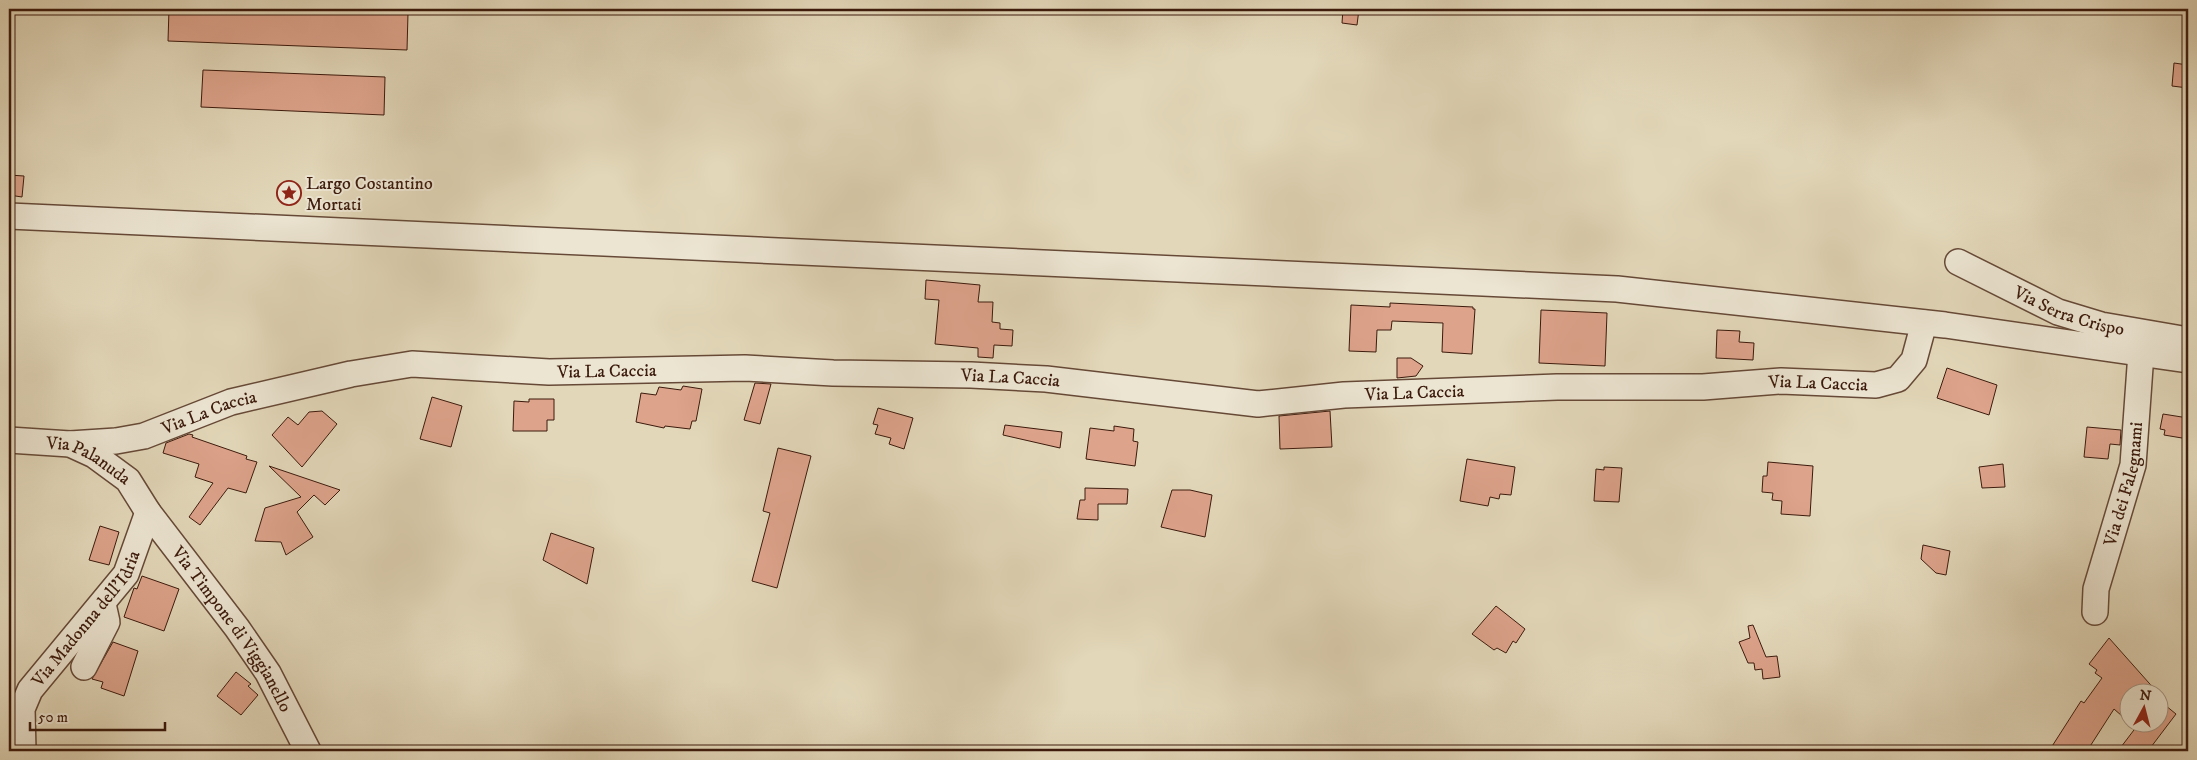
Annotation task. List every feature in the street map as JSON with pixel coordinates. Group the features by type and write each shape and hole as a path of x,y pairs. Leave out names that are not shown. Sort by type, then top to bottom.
{"street":[{"path":"9,216 1617,289 1924,323 2188,360"},
{"name":"Via Serra Crispo","path":"1958,262 2058,312 2102,325 2188,340"},
{"name":"Via La Caccia","path":"70,444 116,441 144,436 231,402 351,374 412,364 549,372 745,368 833,373 971,375 1046,379 1258,404 1344,395 1548,388 1703,387 1781,381 1876,385 1898,379 1914,360 1924,323"},
{"name":"Via dei Falegnami","path":"2095,612 2096,589 2133,465 2140,353"},
{"name":"Via Palanuda","path":"9,440 70,444 94,455 128,480 148,512"},
{"name":"Via Madonna dell'Idria","path":"23,751 22,709 30,690 126,574 148,512"},
{"name":"Via Timpone di Viggianello","path":"148,512 237,628 268,673 306,750"},
{"path":"84,666 107,622 102,604"}],"building":[{"path":"169,9 366,9 366,12 408,13 407,50 168,41"},
{"path":"1343,9 1359,9 1357,25 1342,23"},
{"path":"2174,63 2188,65 2188,88 2172,86"},
{"path":"203,70 385,77 384,115 201,107"},
{"path":"9,175 24,176 22,197 9,195"},
{"path":"926,280 980,285 978,302 993,302 992,322 1000,323 1000,329 1013,330 1012,346 994,345 993,358 978,357 978,348 935,344 939,300 925,299"},
{"path":"1390,303 1473,307 1475,309 1472,354 1442,352 1443,323 1392,321 1391,330 1377,330 1376,352 1349,351 1351,305 1390,307"},
{"path":"1541,310 1607,313 1605,366 1539,363"},
{"path":"1717,330 1740,331 1739,342 1754,343 1753,360 1716,358"},
{"path":"1397,358 1411,358 1423,366 1416,376 1397,378"},
{"path":"1947,368 1997,385 1989,415 1937,398"},
{"path":"755,383 771,384 760,424 744,420"},
{"path":"683,386 702,389 696,421 692,421 690,429 665,426 664,428 636,422 641,393 656,395 659,387 681,390"},
{"path":"432,397 462,406 451,447 420,439"},
{"path":"529,399 554,399 554,420 547,420 547,431 513,431 514,401 529,402"},
{"path":"878,408 913,418 904,449 889,444 891,438 875,434 878,425 873,424"},
{"path":"322,411 337,424 302,467 272,435 288,417 298,425 309,412"},
{"path":"1330,411 1332,447 1280,449 1279,416"},
{"path":"2163,414 2188,418 2188,439 2164,435 2165,430 2160,429"},
{"path":"1005,425 1062,432 1060,448 1003,435"},
{"path":"1114,426 1134,429 1133,441 1138,442 1135,466 1086,459 1090,428 1114,431"},
{"path":"2087,427 2121,430 2120,445 2110,444 2108,459 2084,457"},
{"path":"189,434 193,435 192,437 247,456 246,459 257,462 246,493 228,488 200,525 189,517 213,483 195,477 199,464 163,453 166,443"},
{"path":"778,448 811,456 777,588 752,581 770,513 763,511"},
{"path":"1467,459 1515,467 1511,495 1500,494 1499,499 1490,497 1488,506 1460,501"},
{"path":"1768,462 1813,466 1810,516 1781,514 1782,501 1772,500 1773,493 1762,492 1763,476 1767,476"},
{"path":"2003,464 2005,487 1982,488 1979,467"},
{"path":"269,466 340,490 325,505 314,495 297,512 313,537 286,555 281,542 255,541 265,508 301,497"},
{"path":"1604,467 1622,468 1619,502 1594,501 1596,469 1604,470"},
{"path":"1085,488 1128,489 1127,504 1098,504 1098,520 1077,519 1080,500 1085,500"},
{"path":"1172,490 1190,490 1212,495 1205,537 1161,527"},
{"path":"100,526 119,532 109,565 89,560"},
{"path":"551,533 594,548 587,584 543,560"},
{"path":"1923,545 1950,551 1946,575 1936,573 1921,559"},
{"path":"142,576 179,589 164,631 124,617 134,588 137,589"},
{"path":"1496,606 1525,629 1516,643 1513,641 1506,653 1497,648 1494,650 1472,634"},
{"path":"1753,625 1766,657 1777,656 1780,677 1763,679 1762,669 1755,670 1754,663 1748,663 1739,642 1750,638 1748,626"},
{"path":"2109,638 2148,682 2120,682 2120,714 2114,709 2087,751 2049,751 2081,701 2084,703 2102,678 2095,673 2097,670 2089,664"},
{"path":"113,642 138,651 124,696 101,688 103,682 92,679"},
{"path":"236,672 251,684 248,686 258,695 241,715 217,696"},
{"path":"2170,709 2176,714 2170,722"},
{"path":"2132,732 2162,732 2148,751 2118,751"}],"place":[{"name":"Largo Costantino Mortati","path":"289,193"}]}
